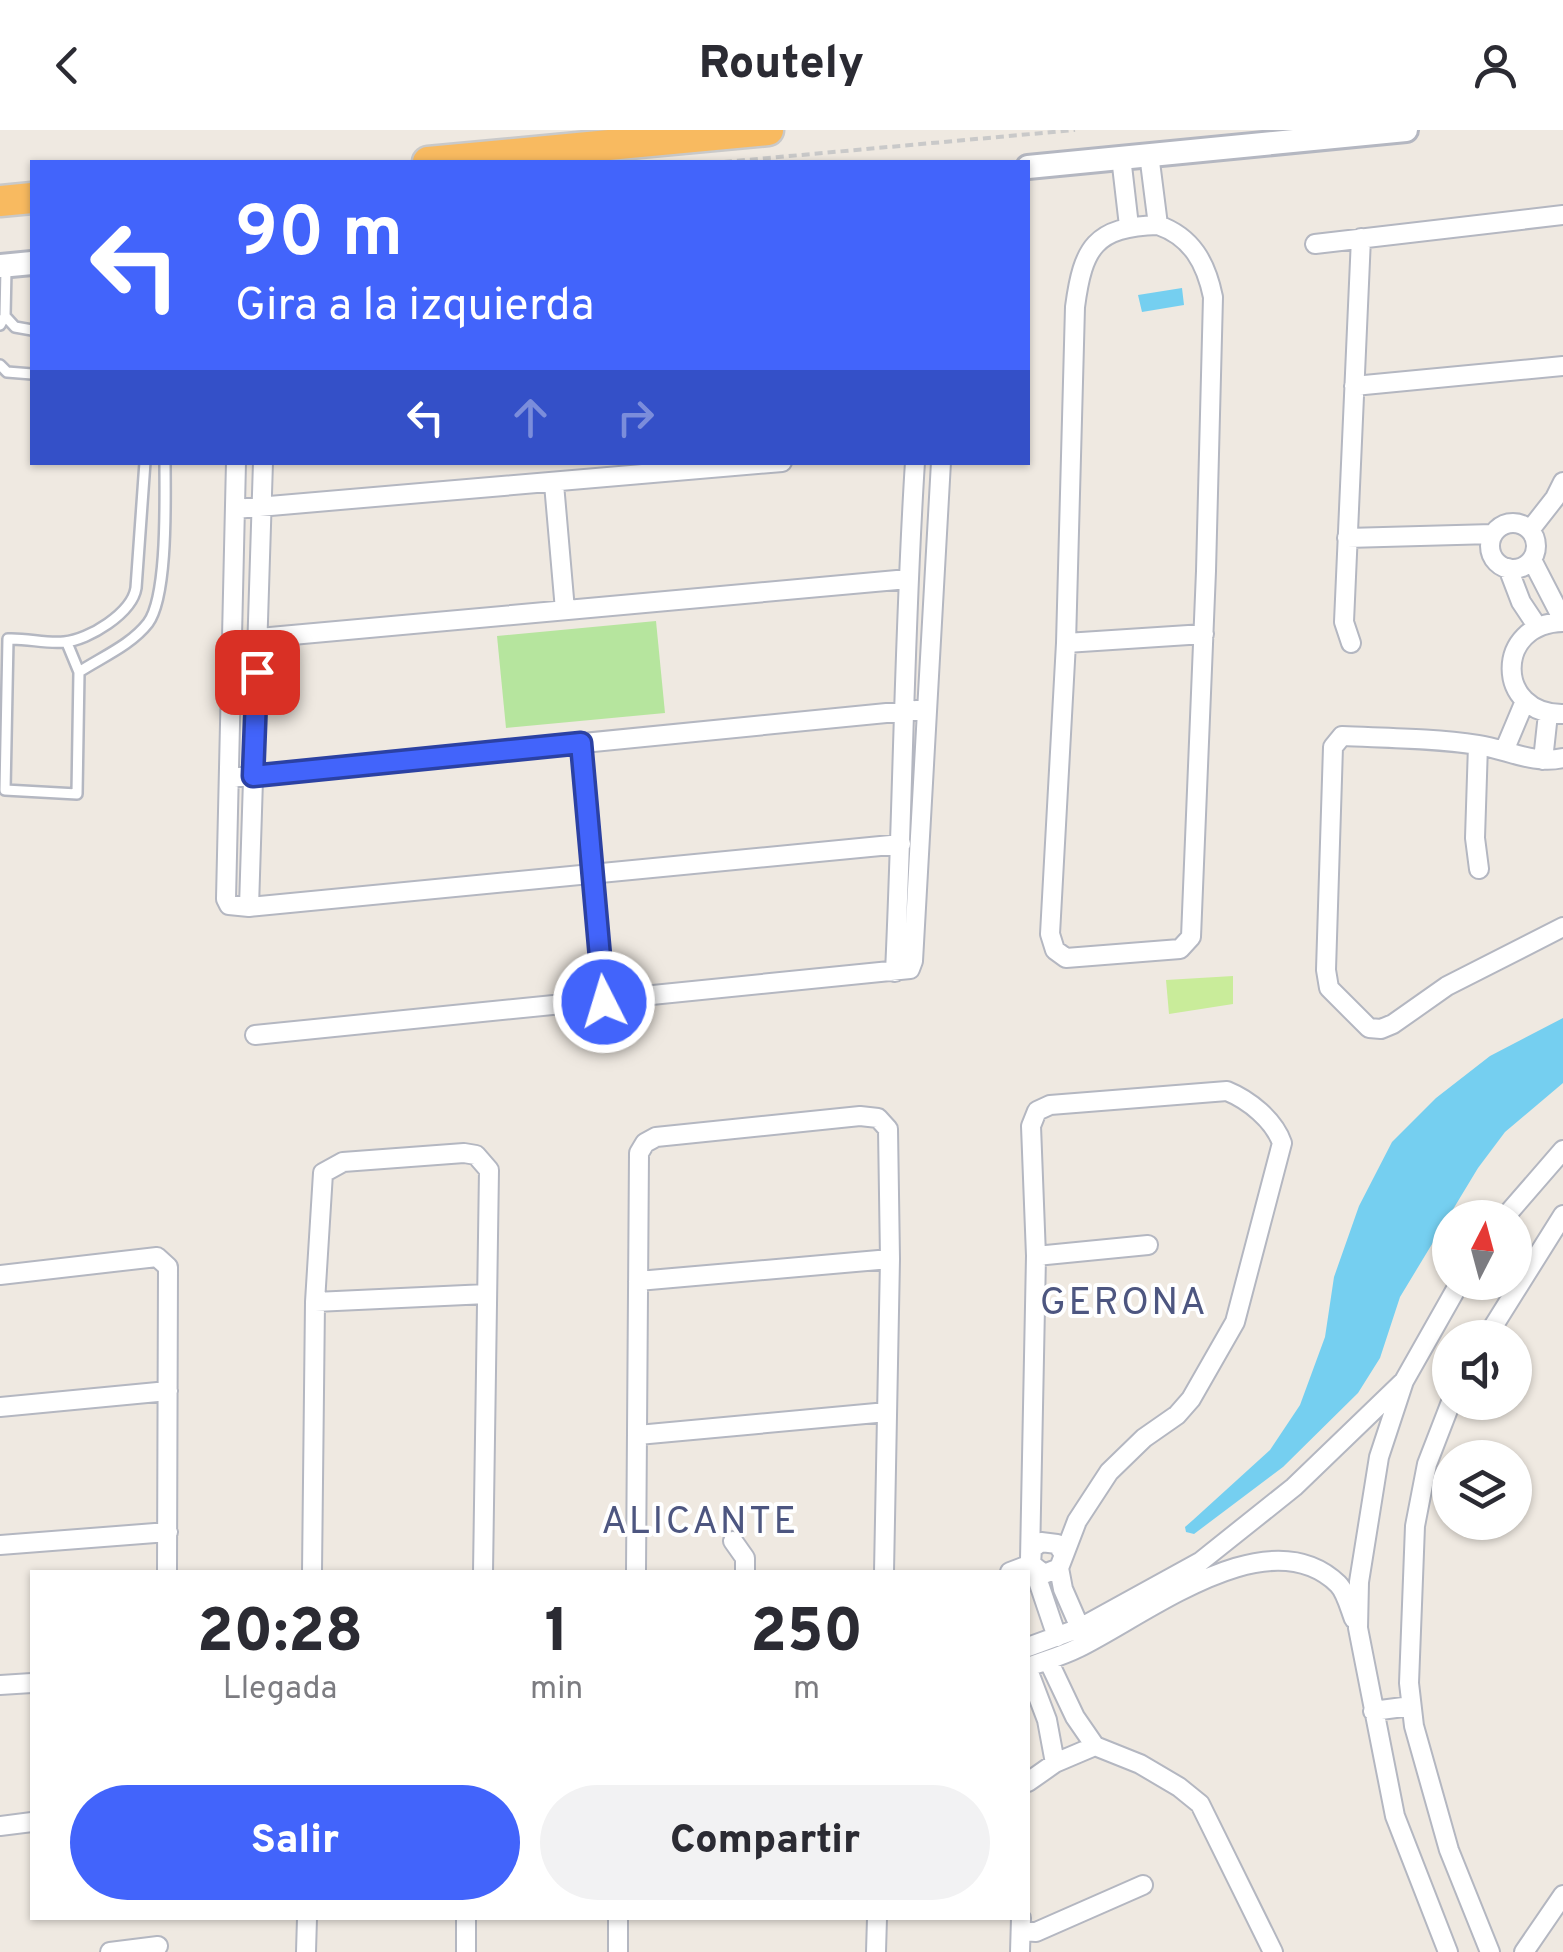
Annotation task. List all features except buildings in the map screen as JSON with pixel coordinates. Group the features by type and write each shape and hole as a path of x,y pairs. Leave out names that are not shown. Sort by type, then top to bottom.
{"highway":[{"path":"451,160 768,130"},
{"path":"0,201 30,198"}],"street":[{"path":"1030,167 1406,130"},
{"path":"1149,154 1158,224"},
{"path":"1121,156 1130,226"},
{"path":"1315,244 1563,215"},
{"path":"1158,224 1188,242 1208,276 1213,296 1204,634 1189,942 1180,949 1066,958 1055,950 1050,934 1066,643 1078,281 1087,254 1102,236 1130,226 1158,224"},
{"path":"1351,642 1344,622 1360,238"},
{"path":"3,266 30,263"},
{"path":"1354,386 1563,366"},
{"path":"236,465 226,899 233,907 901,844"},
{"path":"249,906 263,465"},
{"path":"235,509 751,465"},
{"path":"895,972 915,465"},
{"path":"255,1035 910,968 941,465"},
{"path":"1530,530 1556,498 1563,482"},
{"path":"554,484 565,610"},
{"path":"1347,538 1493,534 1511,522 1530,530 1537,545 1532,560 1517,569 1498,564 1490,544 1493,534"},
{"path":"1532,560 1563,621 1537,626 1516,646 1511,661 1511,676 1525,702 1555,714 1543,760"},
{"path":"1508,568 1520,602 1537,626"},
{"path":"258,638 908,579"},
{"path":"1066,643 1204,634"},
{"path":"1504,750 1525,702"},
{"path":"229,778 927,709"},
{"path":"1563,758 1543,760 1478,745 1342,736 1332,747 1326,970 1329,988 1369,1028 1381,1028 1393,1024 1447,986 1563,927"},
{"path":"581,743 604,1002"},
{"path":"1478,745 1474,838 1479,869"},
{"path":"1016,1570 1032,1564 1050,1574 1061,1561 1078,1521 1109,1472 1184,1407 1235,1322 1267,1192 1282,1148 1282,1137 1241,1097 1227,1091 1050,1105 1038,1111 1031,1126 1036,1256 1032,1564"},
{"path":"636,1570 639,1153 656,1136 860,1116 878,1118 888,1129 890,1259 884,1570"},
{"path":"1520,1200 1563,1150"},
{"path":"312,1570 316,1302 323,1174 332,1165 343,1162 464,1153 476,1155 489,1170 483,1570"},
{"path":"1497,1320 1563,1214"},
{"path":"1036,1256 1148,1245"},
{"path":"0,1276 157,1258 164,1262 170,1274 167,1570"},
{"path":"638,1281 890,1259"},
{"path":"316,1302 487,1294"},
{"path":"1448,1952 1395,1816 1358,1628 1359,1582 1376,1472 1404,1381 1450,1300"},
{"path":"1030,1646 1080,1628 1200,1562 1294,1487 1404,1381"},
{"path":"0,1407 168,1391"},
{"path":"638,1435 888,1412"},
{"path":"1444,1420 1427,1464 1415,1526 1409,1638 1411,1706 1454,1864 1490,1952"},
{"path":"0,1546 168,1532"},
{"path":"1232,1536 1250,1563"},
{"path":"732,1540 745,1558 746,1570"},
{"path":"1057,1636 1032,1564 1032,1548 1046,1541 1056,1544 1063,1590 1080,1628"},
{"path":"1030,1667 1075,1650 1223,1570 1272,1559 1307,1565 1340,1586 1358,1628"},
{"path":"1048,1660 1075,1717 1095,1746 1140,1764 1200,1804 1272,1952"},
{"path":"1030,1673 1047,1720 1056,1763"},
{"path":"0,1685 30,1682"},
{"path":"1373,1712 1411,1706"},
{"path":"1030,1781 1056,1763 1095,1746"},
{"path":"0,1826 30,1822"},
{"path":"1020,1952 1021,1924 1036,1932 1144,1886"},
{"path":"1524,1952 1563,1896"},
{"path":"306,1920 306,1952"},
{"path":"466,1920 466,1952"},
{"path":"618,1920 618,1952"},
{"path":"876,1952 877,1920"},
{"path":"110,1952 158,1946"}],"lane":[{"path":"3,266 2,320 30,330"},
{"path":"0,364 8,372 30,374"},
{"path":"66,642 79,672 77,794 4,790 8,639 66,642 110,623 132,604 145,465"},
{"path":"79,672 129,642 150,620 161,575 166,465"}],"path":[{"path":"746,160 1075,130"}],"green space":[{"path":"656,621 665,713 506,728 497,636"},
{"path":"1233,976 1233,1004 1169,1014 1166,980"}],"water":[{"path":"1182,288 1184,305 1142,312 1138,295"},
{"path":"1563,1018 1563,1083 1505,1132 1459,1200 1432,1200 1432,1244 1400,1297 1380,1358 1358,1393 1283,1467 1194,1534 1186,1532 1185,1527 1270,1450 1300,1405 1325,1337 1334,1277 1359,1206 1392,1142 1436,1098 1490,1056"}],"district":[{"name":"GERONA","path":"1124,1304"},
{"name":"ALICANTE","path":"700,1523"}],"route":[{"path":"257,672 253,776 581,743 604,1002"}]}
